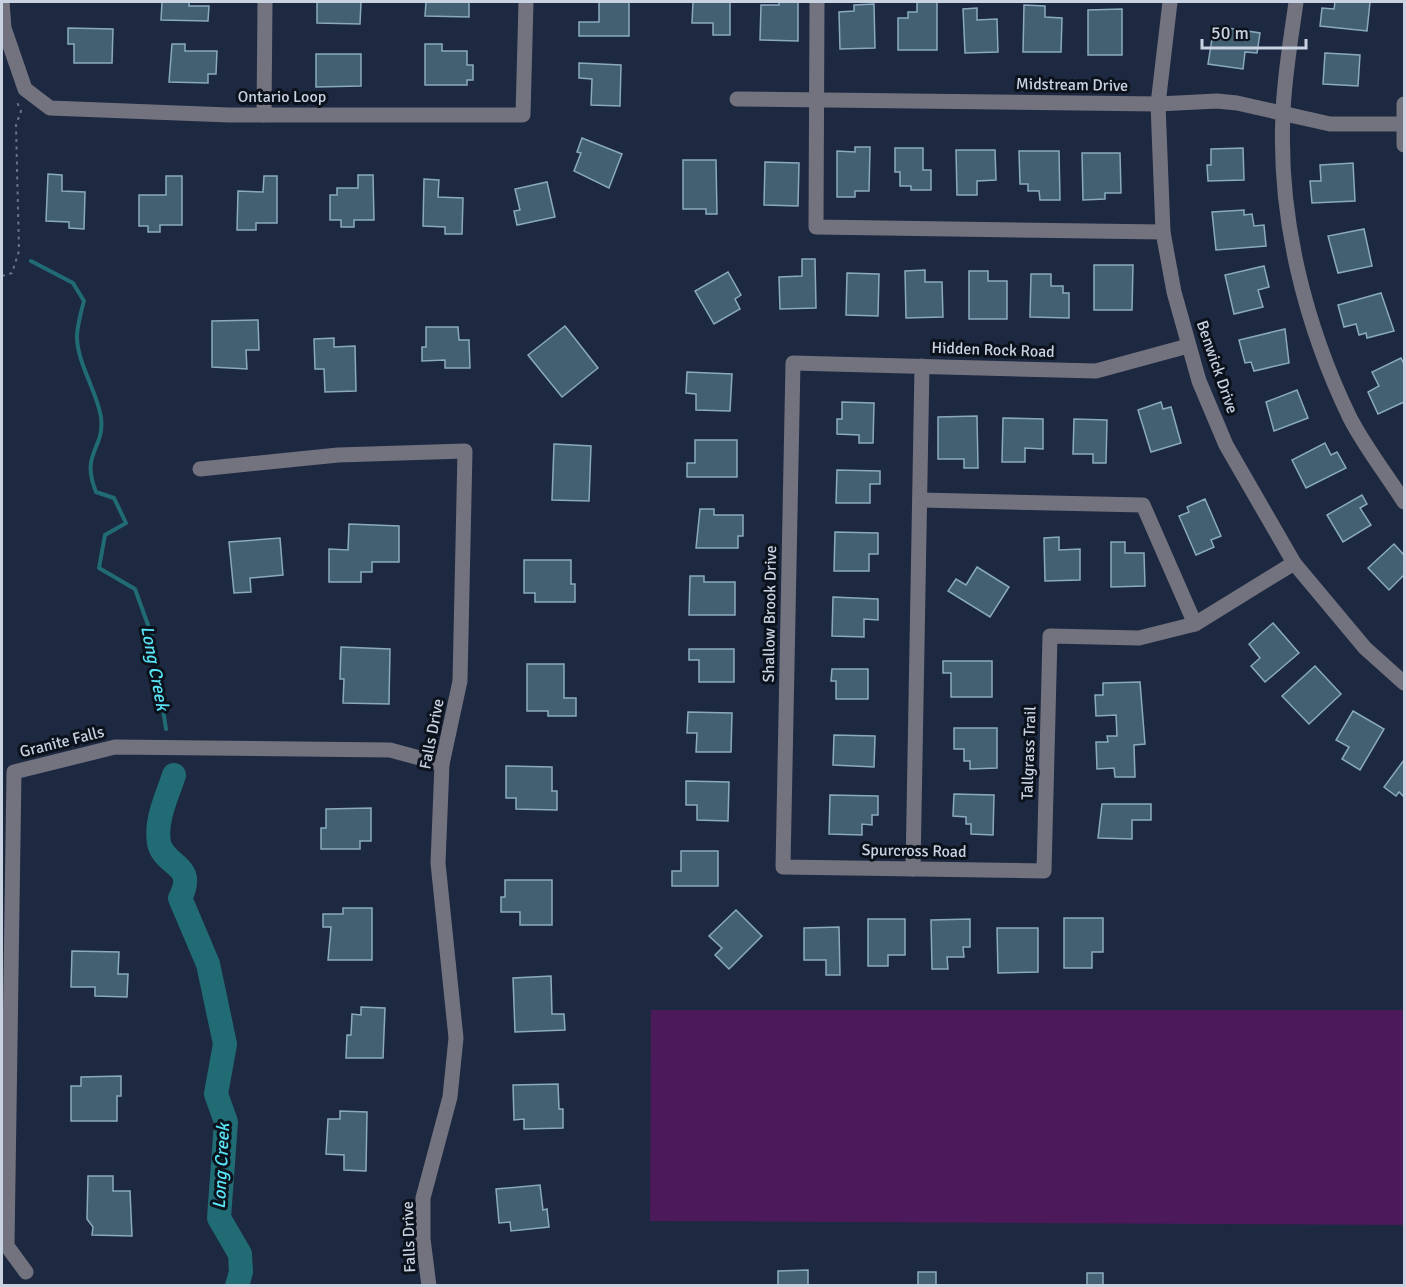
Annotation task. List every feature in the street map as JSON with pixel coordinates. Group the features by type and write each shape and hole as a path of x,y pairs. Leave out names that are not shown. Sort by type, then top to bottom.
{"street":[{"name":"Ontario Loop","path":"2,2 4,28 25,88 50,108 264,115 523,115 526,2"},
{"path":"264,115 265,2"},
{"path":"818,2 816,227 1164,232"},
{"name":"Benwick Drive","path":"1170,2 1158,104 1164,232 1174,292 1199,381 1226,445 1294,563 1365,648 1404,684"},
{"path":"1296,2 1283,116 1283,157 1293,250 1315,334 1351,419 1404,502"},
{"name":"Midstream Drive","path":"737,99 1237,103 1283,116 1330,124 1404,124"},
{"path":"1404,104 1404,145"},
{"name":"Hidden Rock Road","path":"794,363 1096,371 1188,346"},
{"name":"Shallow Brook Drive","path":"783,867 794,363"},
{"path":"913,869 922,366"},
{"name":"Falls Drive","path":"200,469 338,455 465,451 460,681 442,764 438,863 456,1038 450,1097 423,1198 423,1239 429,1286"},
{"path":"920,500 1143,505 1195,624 1294,563"},
{"name":"Tallgrass Trail","path":"1044,871 1050,636 1139,638 1195,624"},
{"name":"Granite Falls","path":"26,1272 7,1246 14,772 115,747 390,750 442,764"},
{"name":"Spurcross Road","path":"783,867 1044,871"}],"path":[{"path":"2,276 12,273 19,251 16,125 21,111 13,93"}],"shaded area":[{"path":"651,1010 1404,1010 1404,1225 650,1221"}],"building":[{"path":"162,2 189,2 189,6 209,6 208,21 161,20"},
{"path":"317,2 361,2 360,24 317,23"},
{"path":"426,2 469,2 469,17 425,16"},
{"path":"599,2 629,2 629,36 579,36 579,22 599,22"},
{"path":"693,2 730,2 730,35 713,35 713,23 692,23"},
{"path":"779,2 798,2 798,41 760,40 761,5 779,5"},
{"path":"917,2 937,2 937,50 898,50 898,18 908,18 908,12 917,12"},
{"path":"1335,2 1370,2 1367,31 1320,26 1322,8 1334,9"},
{"path":"874,4 875,48 840,49 839,12 854,11 854,5"},
{"path":"1024,5 1045,6 1045,17 1062,18 1061,52 1023,52"},
{"path":"977,8 977,20 997,19 998,52 965,53 963,9"},
{"path":"1122,9 1122,55 1088,55 1088,10"},
{"path":"1214,26 1260,33 1257,53 1245,52 1243,69 1208,64"},
{"path":"68,28 113,29 112,63 74,63 74,44 68,44"},
{"path":"172,44 185,44 185,51 217,51 216,74 208,74 208,83 169,82"},
{"path":"425,44 442,44 442,51 467,51 467,65 473,65 473,80 467,80 467,85 425,85"},
{"path":"1325,53 1360,55 1358,86 1323,84"},
{"path":"316,54 361,54 361,86 316,87"},
{"path":"579,63 621,65 620,106 591,105 592,79 579,78"},
{"path":"582,138 622,154 609,188 574,171 581,153 577,152"},
{"path":"855,147 870,147 869,191 855,191 855,197 837,197 837,151 855,152"},
{"path":"895,148 923,148 923,170 931,170 931,190 911,190 911,186 900,186 900,172 895,172"},
{"path":"1243,148 1244,180 1208,181 1207,165 1211,165 1211,149"},
{"path":"956,150 995,150 996,180 977,181 977,195 957,195"},
{"path":"1019,151 1059,151 1060,200 1040,200 1039,191 1028,191 1028,184 1020,184"},
{"path":"1082,153 1120,153 1121,193 1105,193 1105,199 1083,200"},
{"path":"683,160 716,160 717,214 706,214 706,209 683,209"},
{"path":"765,162 799,163 798,206 764,205"},
{"path":"1353,163 1355,201 1312,203 1310,181 1321,181 1320,165"},
{"path":"48,174 62,175 62,191 85,192 84,229 69,228 69,222 46,221"},
{"path":"358,175 373,175 374,220 354,220 354,227 341,227 341,220 330,220 330,195 337,195 337,188 358,188"},
{"path":"166,176 182,176 182,225 160,225 160,232 148,232 148,226 139,226 139,195 166,195"},
{"path":"264,176 277,176 277,223 256,223 256,230 237,230 238,191 263,192"},
{"path":"424,179 439,180 438,197 463,198 462,234 445,234 445,227 423,226"},
{"path":"547,182 555,217 517,225 514,211 520,210 515,189"},
{"path":"1244,210 1244,215 1252,214 1254,226 1264,225 1266,246 1216,250 1212,212"},
{"path":"1364,229 1372,266 1338,273 1328,236"},
{"path":"802,259 815,259 816,308 780,309 779,277 802,276"},
{"path":"1094,265 1133,265 1132,310 1094,310"},
{"path":"1264,266 1269,287 1258,290 1263,307 1234,314 1225,275"},
{"path":"925,270 925,282 942,282 943,317 906,318 905,271"},
{"path":"969,271 988,271 988,281 1007,281 1007,319 969,319"},
{"path":"728,272 741,295 735,299 740,309 714,324 695,291"},
{"path":"847,273 879,274 878,316 846,315"},
{"path":"1031,274 1051,274 1051,286 1063,286 1063,293 1069,293 1069,318 1030,317"},
{"path":"1381,293 1394,331 1367,338 1366,333 1359,335 1356,324 1344,327 1338,305"},
{"path":"258,320 259,350 246,350 247,369 212,367 212,321"},
{"path":"565,326 598,368 562,397 528,355"},
{"path":"426,327 458,327 459,340 469,340 470,368 445,368 445,360 422,361 422,347 426,347"},
{"path":"1285,329 1289,363 1254,371 1251,362 1245,363 1239,340"},
{"path":"334,338 334,347 355,346 356,391 325,392 324,369 315,369 314,339"},
{"path":"1401,358 1404,364 1404,402 1378,414 1368,392 1379,386 1372,372"},
{"path":"687,372 732,374 730,411 696,410 696,394 686,393"},
{"path":"1297,390 1308,418 1274,431 1266,402"},
{"path":"842,402 874,403 873,443 859,443 859,435 837,434 837,419 842,419"},
{"path":"1161,402 1163,409 1171,407 1181,443 1151,452 1138,410"},
{"path":"977,416 978,468 964,468 964,459 938,459 938,417"},
{"path":"1003,418 1043,419 1043,449 1025,448 1025,462 1002,462"},
{"path":"1074,419 1107,420 1106,463 1093,463 1093,454 1073,454"},
{"path":"695,440 737,440 737,477 687,477 687,463 695,463"},
{"path":"1325,443 1331,455 1337,452 1346,468 1306,488 1292,460"},
{"path":"554,444 591,446 589,501 552,500"},
{"path":"837,470 880,471 880,484 870,484 870,503 836,503"},
{"path":"1362,495 1367,504 1360,508 1371,525 1343,542 1327,515"},
{"path":"1205,499 1221,536 1211,540 1214,547 1196,555 1179,516 1189,512 1187,507"},
{"path":"700,509 714,509 714,515 743,515 743,536 738,536 738,548 696,548"},
{"path":"349,524 399,526 399,562 372,562 372,572 361,572 361,582 329,582 329,549 348,550"},
{"path":"835,532 878,533 878,554 869,554 869,571 834,571"},
{"path":"1059,537 1059,550 1080,549 1080,580 1045,581 1044,538"},
{"path":"280,538 283,575 250,578 251,592 234,593 229,542"},
{"path":"1111,542 1125,542 1125,553 1144,553 1145,586 1111,587"},
{"path":"1394,544 1404,555 1404,575 1389,590 1368,568"},
{"path":"524,560 571,560 571,584 575,584 575,602 535,602 535,593 524,593"},
{"path":"977,567 1009,587 990,617 948,591 956,579 966,585"},
{"path":"690,576 704,576 704,582 735,582 735,615 689,615"},
{"path":"833,597 878,599 878,620 864,619 864,637 832,636"},
{"path":"1273,623 1299,653 1265,682 1251,666 1260,658 1249,644"},
{"path":"341,647 390,649 389,704 343,703 344,679 340,679"},
{"path":"689,649 734,649 734,682 699,682 699,660 689,660"},
{"path":"943,661 992,661 992,697 951,697 951,673 943,673"},
{"path":"527,664 564,664 564,698 576,698 576,716 548,716 548,711 527,711"},
{"path":"1315,666 1341,694 1309,724 1282,696"},
{"path":"832,669 868,669 868,699 836,699 836,681 831,681"},
{"path":"1140,682 1145,744 1134,745 1135,777 1115,777 1114,768 1097,769 1096,742 1108,742 1107,736 1117,736 1116,715 1096,716 1095,695 1103,695 1103,683"},
{"path":"1353,711 1384,729 1360,770 1342,759 1349,747 1336,740"},
{"path":"688,712 732,713 731,752 696,752 697,733 687,733"},
{"path":"954,728 997,728 997,768 970,769 970,761 964,761 964,749 954,749"},
{"path":"834,735 875,736 874,767 833,765"},
{"path":"1404,760 1404,797 1399,792 1396,796 1384,787"},
{"path":"506,766 552,767 552,791 557,791 557,810 516,809 516,798 506,798"},
{"path":"686,781 729,782 728,821 697,820 697,805 686,805"},
{"path":"954,794 994,795 993,835 971,834 971,824 966,824 966,817 953,816"},
{"path":"830,795 878,796 878,815 872,815 872,825 862,824 862,835 829,834"},
{"path":"1102,804 1151,804 1151,820 1132,820 1132,839 1098,838"},
{"path":"371,808 371,841 360,841 360,849 321,849 321,828 326,828 326,809"},
{"path":"681,851 718,851 718,886 672,886 672,871 681,871"},
{"path":"505,880 552,880 552,925 520,925 520,912 501,912 501,897 505,897"},
{"path":"343,908 372,908 372,960 328,960 331,927 323,927 323,914 343,914"},
{"path":"736,910 762,936 729,969 715,955 722,948 709,936"},
{"path":"1064,918 1103,918 1103,952 1092,952 1092,968 1064,968"},
{"path":"868,919 905,919 905,955 888,955 888,966 868,966"},
{"path":"970,919 970,947 963,947 964,957 947,957 948,969 932,969 931,920"},
{"path":"839,927 840,975 826,975 826,960 804,960 804,928"},
{"path":"997,928 1038,928 1038,972 998,973"},
{"path":"72,951 119,952 118,974 128,974 127,997 95,996 95,987 71,987"},
{"path":"551,976 552,1014 564,1014 565,1030 515,1032 513,978"},
{"path":"361,1007 385,1008 383,1058 346,1058 347,1035 351,1035 352,1014 361,1015"},
{"path":"121,1076 121,1096 117,1096 117,1121 71,1121 71,1086 81,1086 81,1077"},
{"path":"558,1084 559,1109 563,1109 563,1128 524,1129 524,1119 514,1120 513,1085"},
{"path":"340,1111 367,1112 366,1171 344,1170 344,1155 326,1154 328,1119 340,1119"},
{"path":"88,1176 113,1176 113,1191 130,1191 132,1236 92,1235 93,1227 87,1219"},
{"path":"540,1185 543,1210 547,1209 549,1227 511,1231 510,1222 499,1223 496,1189"},
{"path":"808,1270 808,1286 778,1286 778,1271"},
{"path":"918,1272 936,1272 936,1286 918,1286"},
{"path":"1087,1273 1103,1273 1103,1286 1087,1286"}],"waterway":[{"name":"Long Creek","path":"31,261 73,283 84,301 78,328 78,347 101,417 100,437 92,459 92,479 96,492 114,498 126,523 105,535 99,568 135,589 152,636 166,729"},
{"name":"Long Creek","path":"174,775 160,817 159,843 162,851 183,872 185,878 180,898 208,964 225,1044 216,1094 226,1122 219,1218 240,1254 241,1272 237,1286"}]}
